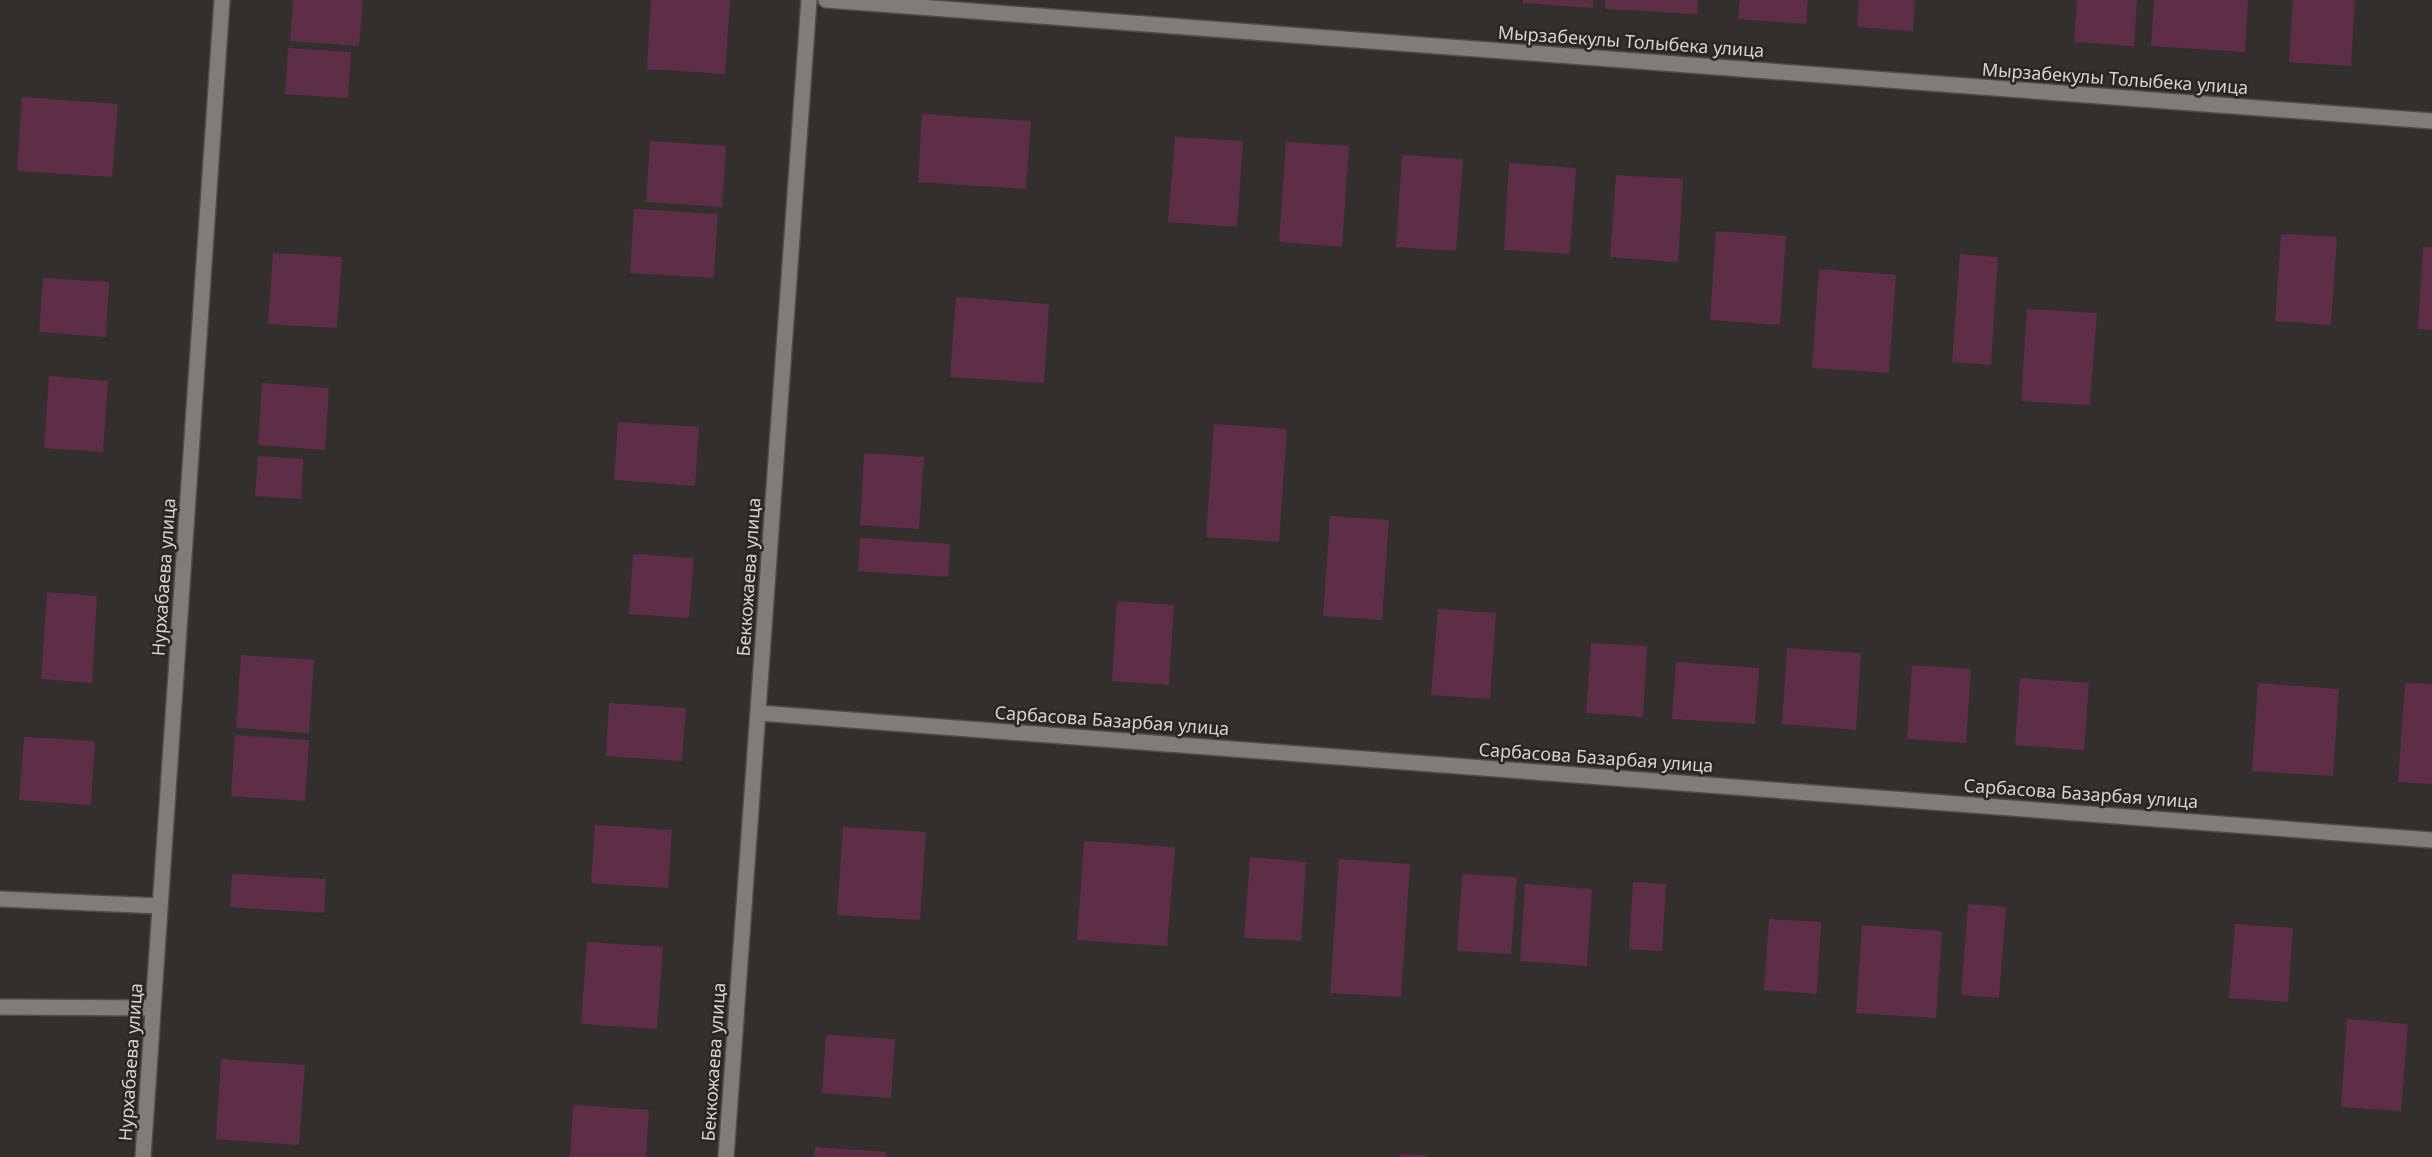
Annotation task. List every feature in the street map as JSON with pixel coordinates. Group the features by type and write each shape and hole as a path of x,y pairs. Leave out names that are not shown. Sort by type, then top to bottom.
{"street":[{"name":"Нурхабаева улица","path":"143,1157 222,0"},
{"name":"Беккожаева улица","path":"726,1157 809,0"},
{"name":"Мырзабекулы Толыбека улица","path":"826,0 2432,121"},
{"name":"Сарбасова Базарбая улица","path":"758,713 2432,840"},
{"path":"0,899 160,906"},
{"path":"0,1007 153,1008"}],"building":[{"path":"293,0 363,0 359,46 290,41"},
{"path":"651,0 730,0 725,74 647,69"},
{"path":"1523,0 1593,0 1593,8 1523,3"},
{"path":"1605,0 1698,0 1697,14 1605,9"},
{"path":"1740,0 1808,0 1806,24 1738,19"},
{"path":"1859,0 1915,0 1913,31 1857,27"},
{"path":"2077,0 2137,0 2134,46 2074,42"},
{"path":"2154,0 2248,0 2245,52 2151,46"},
{"path":"2293,0 2355,0 2351,66 2289,62"},
{"path":"288,48 351,52 348,98 285,94"},
{"path":"22,97 118,104 112,177 17,171"},
{"path":"922,114 1031,121 1026,189 918,182"},
{"path":"1175,137 1243,141 1237,227 1168,222"},
{"path":"650,141 726,146 722,207 646,202"},
{"path":"1286,142 1349,146 1342,247 1279,242"},
{"path":"1402,155 1463,159 1456,251 1396,247"},
{"path":"1509,163 1576,168 1570,254 1504,250"},
{"path":"1616,175 1683,179 1678,262 1610,257"},
{"path":"634,209 718,214 714,278 630,273"},
{"path":"1716,231 1786,236 1780,325 1710,320"},
{"path":"2281,234 2337,237 2331,325 2275,321"},
{"path":"2423,247 2432,247 2432,330 2418,329"},
{"path":"273,253 342,257 337,328 268,324"},
{"path":"1960,254 1998,257 1991,365 1952,362"},
{"path":"1819,269 1896,275 1889,373 1812,368"},
{"path":"43,278 109,282 106,337 39,332"},
{"path":"956,297 1049,304 1044,383 950,377"},
{"path":"2027,309 2097,313 2090,405 2021,401"},
{"path":"49,376 108,381 103,452 44,448"},
{"path":"262,383 329,388 325,450 258,445"},
{"path":"618,422 699,427 695,486 614,480"},
{"path":"1214,424 1287,429 1279,542 1206,537"},
{"path":"864,453 924,457 919,529 860,525"},
{"path":"258,456 303,459 301,499 255,496"},
{"path":"1330,516 1389,520 1382,620 1323,616"},
{"path":"860,538 950,544 948,577 858,571"},
{"path":"633,554 694,558 689,618 629,614"},
{"path":"47,592 97,596 92,683 41,679"},
{"path":"1117,601 1174,605 1169,685 1112,681"},
{"path":"1438,609 1496,613 1490,699 1431,695"},
{"path":"1591,643 1647,646 1643,717 1586,713"},
{"path":"1787,648 1861,653 1856,730 1782,724"},
{"path":"241,655 314,660 309,733 236,728"},
{"path":"1676,662 1759,668 1755,724 1672,719"},
{"path":"1912,665 1971,669 1966,743 1907,739"},
{"path":"2020,678 2089,683 2084,750 2015,745"},
{"path":"2258,683 2339,689 2333,776 2252,771"},
{"path":"2405,683 2432,684 2432,784 2398,782"},
{"path":"609,703 686,708 682,761 606,756"},
{"path":"235,735 309,740 305,801 231,796"},
{"path":"24,737 95,741 91,805 19,800"},
{"path":"595,825 672,830 668,888 591,883"},
{"path":"843,827 926,832 920,920 837,915"},
{"path":"1084,841 1175,847 1167,946 1077,940"},
{"path":"1250,857 1306,862 1301,941 1244,938"},
{"path":"1339,859 1410,864 1401,997 1330,993"},
{"path":"232,874 326,879 324,913 230,907"},
{"path":"1462,874 1517,877 1511,954 1457,951"},
{"path":"1633,882 1666,884 1662,951 1629,949"},
{"path":"1525,884 1592,889 1587,966 1520,961"},
{"path":"1968,904 2006,907 1999,998 1961,995"},
{"path":"1769,919 1821,922 1817,994 1764,990"},
{"path":"2235,924 2293,928 2288,1002 2229,998"},
{"path":"1862,925 1942,931 1936,1018 1856,1013"},
{"path":"587,942 663,947 657,1029 581,1024"},
{"path":"2347,1019 2408,1024 2401,1111 2341,1107"},
{"path":"826,1035 895,1039 891,1098 822,1093"},
{"path":"221,1059 305,1065 299,1145 216,1139"},
{"path":"573,1105 649,1110 646,1157 570,1157"},
{"path":"815,1147 887,1152 886,1157 814,1157"},
{"path":"1400,1154 1426,1155 1426,1157 1400,1157"}]}
